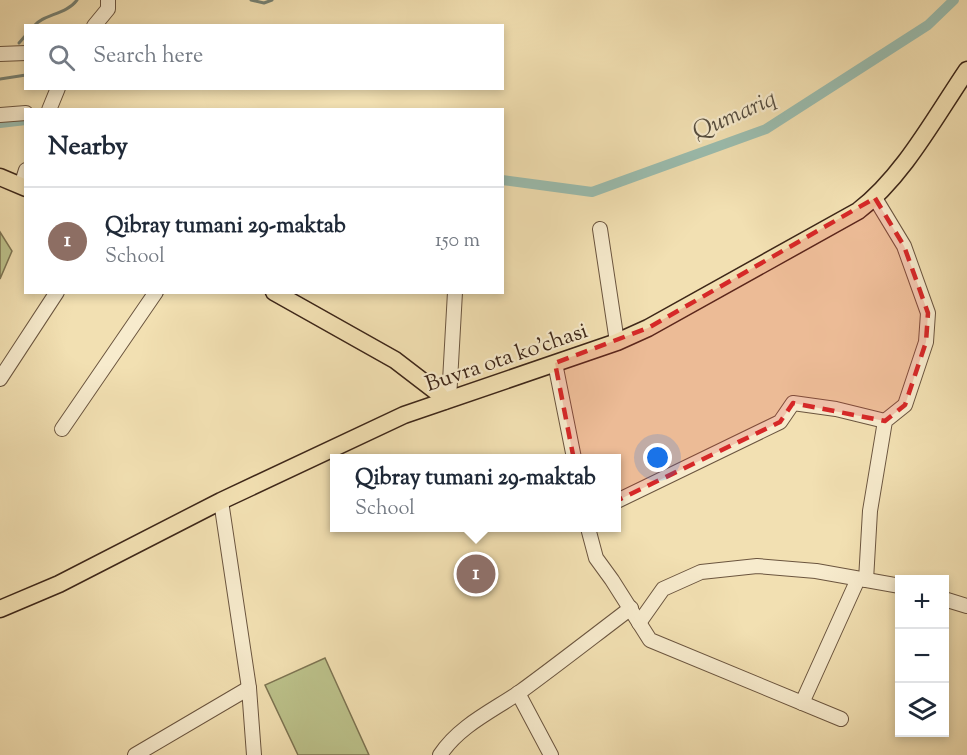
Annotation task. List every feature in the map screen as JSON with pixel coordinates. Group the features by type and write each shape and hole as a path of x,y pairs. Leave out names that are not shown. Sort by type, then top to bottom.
{"main road":[{"name":"Buvra ota ko'chasi","path":"0,609 59,584 221,501 404,415 617,342 648,328 858,212 893,179 967,70"},
{"path":"0,177 24,181"},
{"path":"278,294 396,360 447,400"}],"street":[{"path":"96,24 108,9 108,0"},
{"path":"0,54 24,52"},
{"path":"49,108 57,90"},
{"path":"0,115 24,113"},
{"path":"802,703 862,580 870,511 885,421 905,405 926,342 928,313 904,246 875,198"},
{"path":"600,229 617,342"},
{"path":"0,379 56,294"},
{"path":"62,429 155,294"},
{"path":"447,400 455,294"},
{"path":"555,363 573,454"},
{"path":"621,499 780,422 793,403 836,409 885,421"},
{"path":"221,501 249,688 254,755"},
{"path":"589,532 596,558 650,640 841,719"},
{"path":"639,623 663,589 701,572 757,566 816,571 895,585"},
{"path":"949,600 967,606"},
{"path":"440,755 467,726 518,693 631,608"},
{"path":"135,755 249,688"},
{"path":"518,693 550,755"}],"highlighted area":[{"path":"875,198 904,246 928,313 926,342 905,405 885,421 793,403 780,422 585,516 555,363 648,328"}],"green space":[{"path":"0,232 12,251 0,279"},
{"path":"325,658 369,755 298,755 265,685"}],"waterway":[{"path":"36,24 67,9 77,0"},
{"path":"251,0 264,3 272,0"},
{"name":"Qumariq","path":"504,180 592,192 766,129 928,25 954,0"},
{"path":"19,43 24,37"},
{"path":"0,79 24,75"},
{"name":"Qumariq","path":"0,123 24,120"}],"place":[{"name":"Qibray tumani 29-maktab","path":"476,574"}]}
